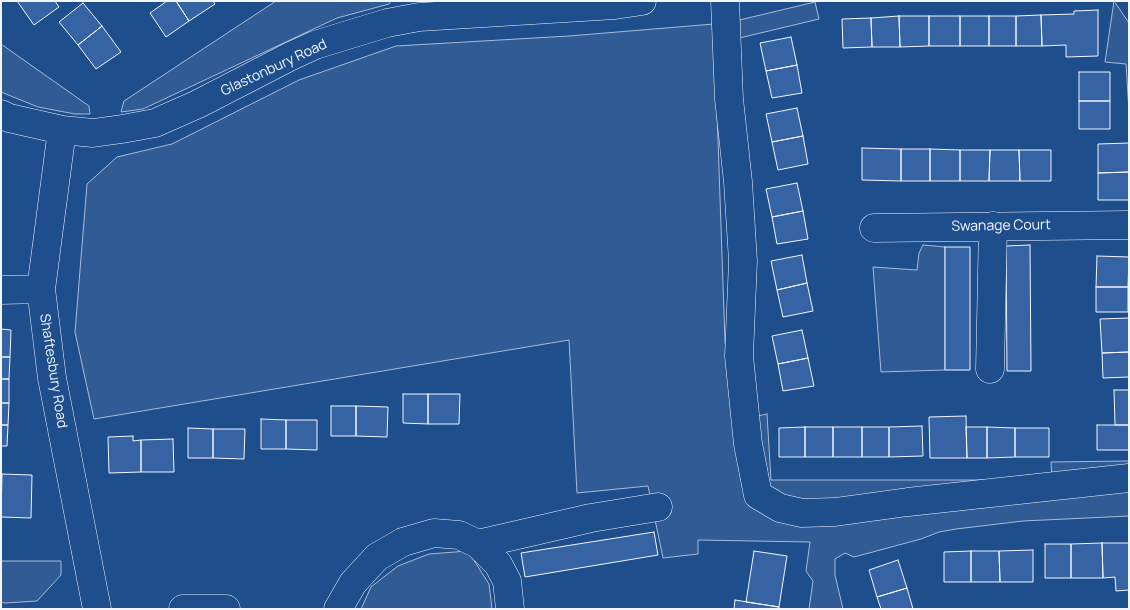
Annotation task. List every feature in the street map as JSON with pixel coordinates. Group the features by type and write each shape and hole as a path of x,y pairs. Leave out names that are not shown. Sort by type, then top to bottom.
{"street":[{"name":"Glastonbury Road","path":"1,114 9,118 62,130 93,133 155,123 198,104 291,56 315,46 387,23 418,9 615,5 642,1"},
{"path":"726,1 729,99 738,182 743,261 739,356 748,444 758,494 780,508 802,513 835,512 908,502 1129,478"},
{"name":"Shaftesbury Road","path":"62,130 41,289 52,378 97,609"},
{"name":"Swanage Court","path":"874,228 1129,225"},
{"path":"990,369 992,226"},
{"path":"1,290 41,289"},
{"path":"478,544 591,518 658,507"},
{"path":"338,609 353,583 377,557 403,542 434,533 459,535 478,544 498,564 507,581 510,609"},
{"path":"184,609 226,609"}],"shaded area":[{"path":"276,1 391,1 389,4 337,18 143,109 121,112 124,101"},
{"path":"1114,1 1129,23 1129,112 1126,64 1105,62"},
{"path":"815,2 819,19 731,40 731,22"},
{"path":"714,24 725,342 746,477 761,505 1129,484 1129,516 1023,521 956,529 939,532 921,539 854,557 845,553 835,559 835,575 843,609 809,609 813,581 806,571 810,542 698,540 698,554 663,558 648,486 577,493 569,340 94,419 75,332 87,184 117,157 172,144 299,80 396,46 569,36"},
{"path":"1,44 89,106 90,114 75,114 38,107 1,92"},
{"path":"923,245 945,247 945,370 881,372 873,267 917,270 919,253"},
{"path":"767,414 771,480 1049,480 1029,485 789,502 764,486 748,418"},
{"path":"1129,461 1129,472 1052,480 1051,462"},
{"path":"468,551 489,584 492,609 361,609 371,587 398,566 429,554"},
{"path":"1,561 61,561 61,575 37,601 5,603 1,602"}],"building":[{"path":"17,1 55,1 59,7 34,25"},
{"path":"167,1 176,1 189,21 166,37 150,13"},
{"path":"176,1 213,1 215,4 189,21"},
{"path":"83,3 102,26 78,45 59,22"},
{"path":"1098,10 1098,56 1066,57 1066,45 1042,46 1041,15 1074,14 1074,11"},
{"path":"1041,15 1042,46 1016,46 1016,16"},
{"path":"899,16 900,47 872,47 871,18"},
{"path":"899,16 929,16 929,46 900,47"},
{"path":"929,16 960,16 960,46 929,46"},
{"path":"960,16 989,16 989,46 960,46"},
{"path":"989,16 1016,16 1016,46 989,46"},
{"path":"871,18 872,47 843,48 842,19"},
{"path":"102,26 121,52 96,69 78,45"},
{"path":"791,37 797,65 766,71 760,43"},
{"path":"797,65 802,93 772,98 766,71"},
{"path":"1079,72 1110,72 1110,101 1079,101"},
{"path":"1079,101 1110,101 1110,129 1079,129"},
{"path":"797,108 803,136 772,142 766,114"},
{"path":"803,136 808,164 778,170 772,142"},
{"path":"1129,143 1129,172 1098,173 1098,144"},
{"path":"862,148 901,149 901,181 862,180"},
{"path":"901,149 930,149 930,181 901,181"},
{"path":"930,149 960,150 960,181 930,181"},
{"path":"960,150 990,150 989,181 960,181"},
{"path":"990,150 1019,150 1020,181 989,181"},
{"path":"1019,150 1051,150 1051,181 1020,181"},
{"path":"1129,172 1129,200 1098,200 1098,173"},
{"path":"797,183 803,211 772,217 766,189"},
{"path":"803,211 808,239 777,244 772,217"},
{"path":"1030,245 1031,371 1007,371 1006,246"},
{"path":"945,247 970,247 970,370 945,370"},
{"path":"802,255 807,283 777,290 771,261"},
{"path":"1097,256 1129,257 1128,287 1096,287"},
{"path":"807,283 813,311 783,317 777,290"},
{"path":"1096,287 1128,287 1128,312 1096,312"},
{"path":"1129,318 1129,352 1102,353 1100,319"},
{"path":"1,329 11,330 10,357 1,357"},
{"path":"802,330 808,358 778,364 772,336"},
{"path":"1129,352 1129,377 1103,378 1102,353"},
{"path":"1,357 10,357 9,379 1,379"},
{"path":"808,358 814,386 783,391 778,364"},
{"path":"1,379 9,379 9,403 1,403"},
{"path":"1114,390 1129,390 1129,425 1115,425"},
{"path":"403,394 428,394 428,424 403,423"},
{"path":"428,394 460,394 459,424 428,424"},
{"path":"1,403 9,403 8,425 1,425"},
{"path":"331,406 356,406 356,436 331,436"},
{"path":"356,406 388,407 387,437 356,436"},
{"path":"966,416 967,458 930,458 929,417"},
{"path":"261,419 286,420 286,449 261,449"},
{"path":"286,420 317,420 317,450 286,449"},
{"path":"1,425 8,425 7,446 1,446"},
{"path":"1097,425 1129,425 1129,450 1097,450"},
{"path":"922,426 923,456 889,457 889,427"},
{"path":"805,427 833,427 833,457 805,457"},
{"path":"805,427 805,457 779,457 779,428"},
{"path":"833,427 862,427 862,457 833,457"},
{"path":"862,427 889,427 889,457 862,457"},
{"path":"966,427 987,427 987,458 967,458"},
{"path":"987,427 1015,428 1015,457 987,458"},
{"path":"188,428 213,429 213,458 188,458"},
{"path":"1015,428 1049,428 1049,457 1015,457"},
{"path":"213,429 245,429 244,459 213,458"},
{"path":"133,436 133,441 141,440 141,472 109,473 108,437"},
{"path":"173,439 174,472 141,472 141,440"},
{"path":"2,474 32,475 31,518 1,517"},
{"path":"654,532 658,555 525,577 521,553"},
{"path":"1102,543 1129,543 1129,590 1116,591 1115,577 1103,578"},
{"path":"1102,543 1103,578 1071,578 1071,544"},
{"path":"1045,544 1071,544 1071,578 1045,578"},
{"path":"1033,550 1033,582 1000,582 999,551"},
{"path":"754,551 787,556 779,607 746,602"},
{"path":"971,551 999,551 1000,582 971,582"},
{"path":"971,551 971,582 944,582 944,552"},
{"path":"898,560 907,588 877,597 869,570"},
{"path":"907,588 913,609 881,609 877,597"},
{"path":"735,600 779,607 779,609 734,609"}]}
